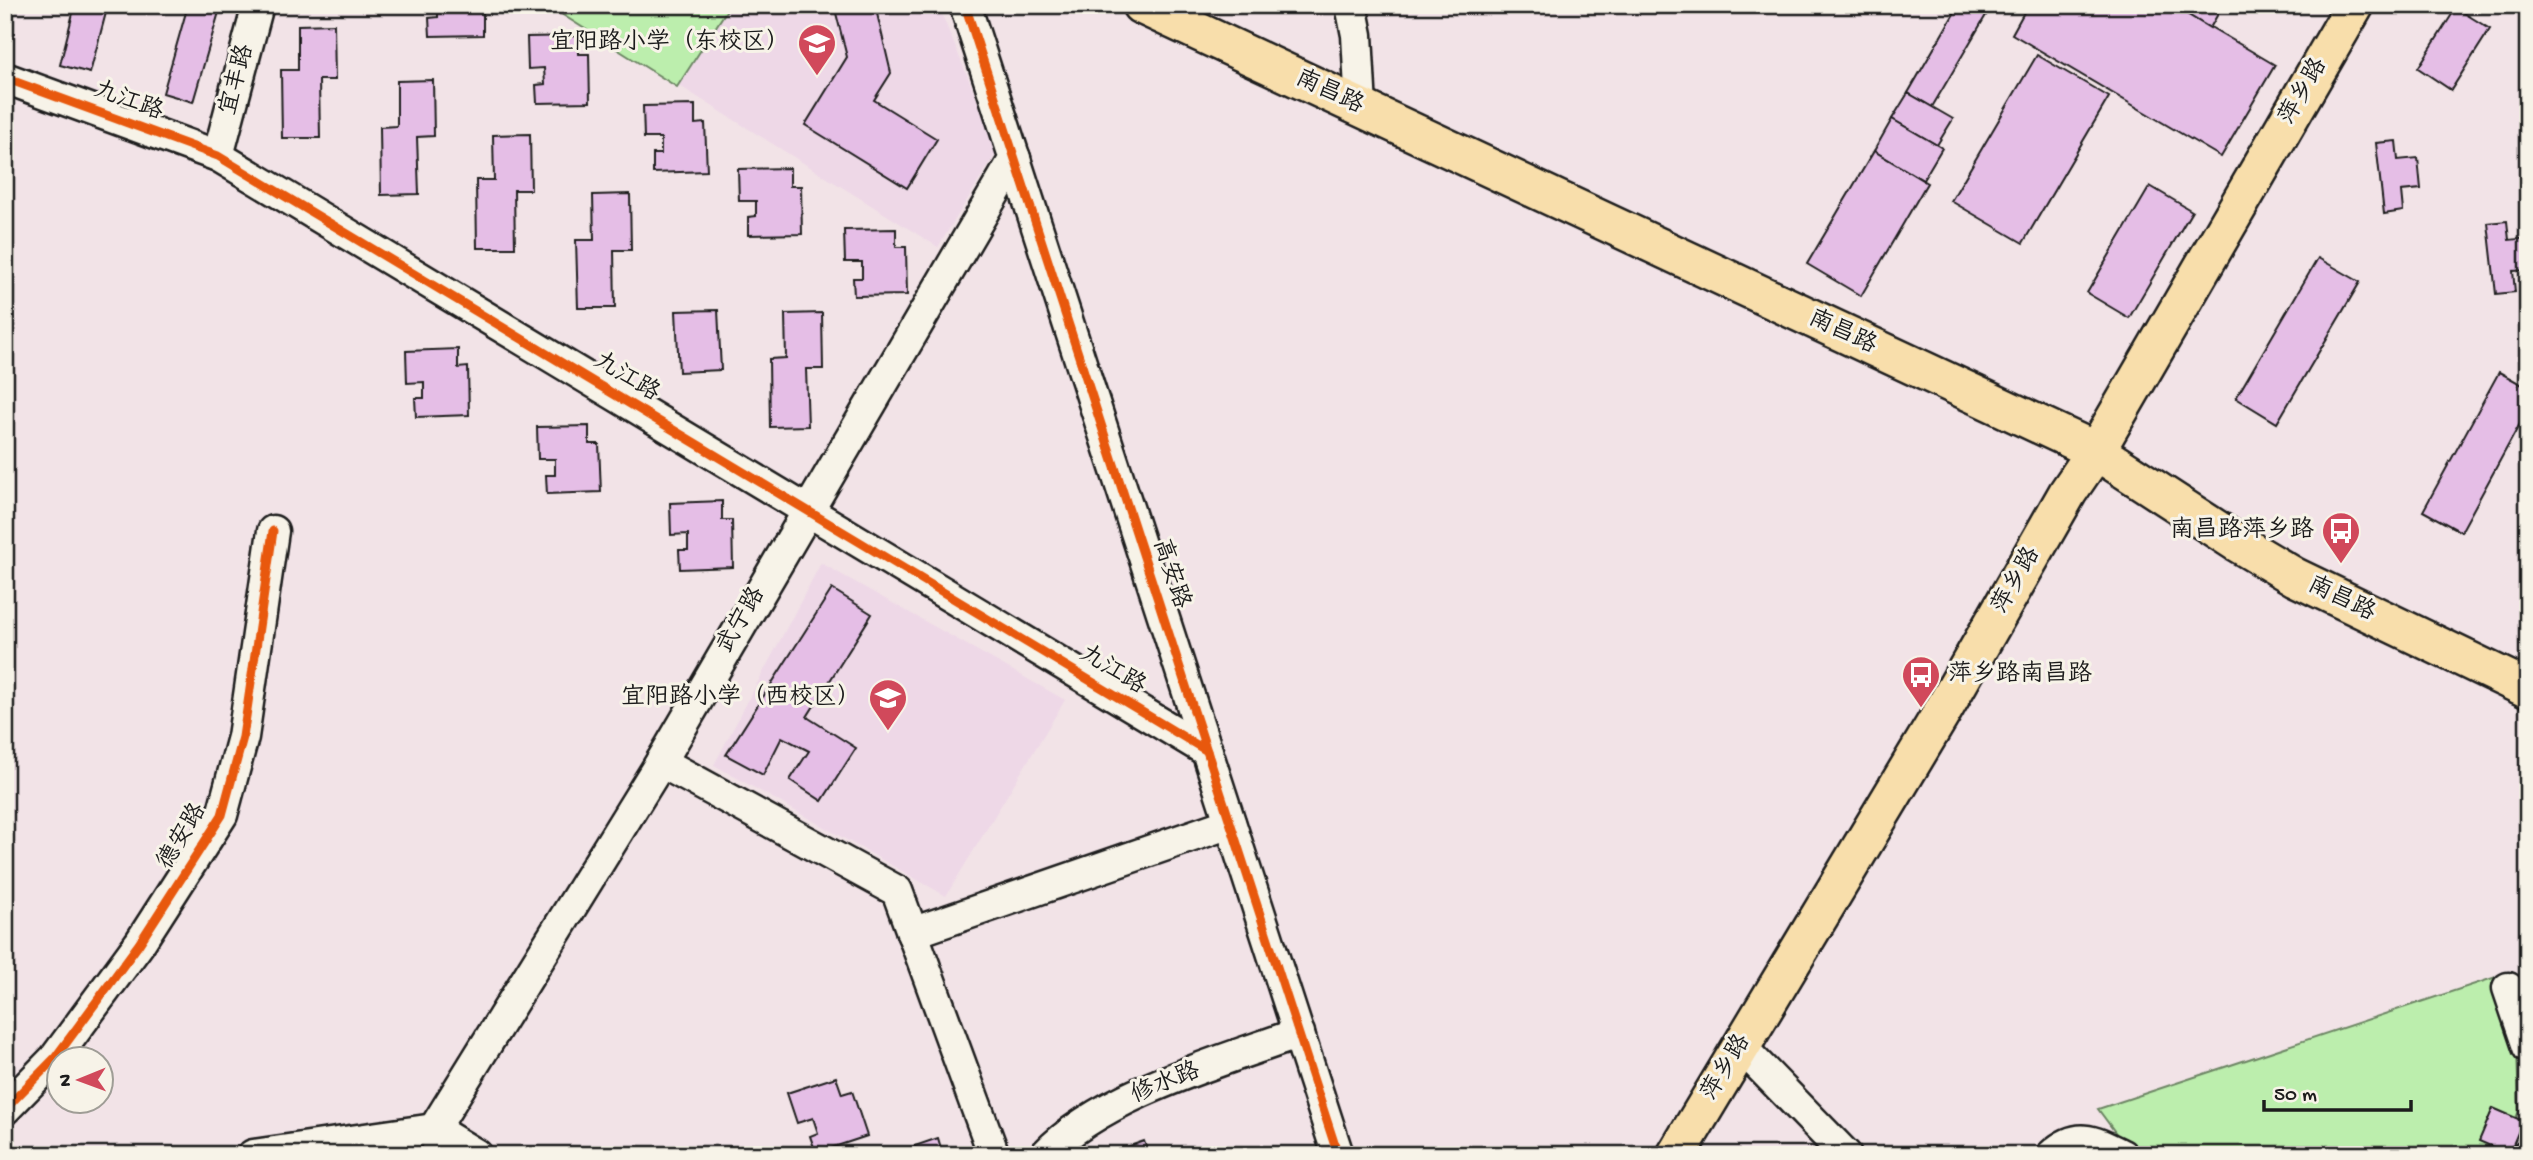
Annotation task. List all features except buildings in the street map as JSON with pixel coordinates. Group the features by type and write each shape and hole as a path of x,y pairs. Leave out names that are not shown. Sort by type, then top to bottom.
{"main road":[{"name":"南昌路","path":"1141,5 2096,451 2295,577 2528,689"},
{"name":"萍乡路","path":"1676,1155 1941,714 2068,492 2096,451 2355,5"}],"street":[{"name":"宜丰路","path":"218,156 258,5"},
{"name":"高安路","path":"965,5 1338,1155"},
{"path":"1351,5 1357,35 1361,108"},
{"name":"九江路","path":"5,78 218,156 1207,751"},
{"name":"武宁路","path":"438,1142 1015,158"},
{"name":"德安路","path":"5,1108 55,1058 139,944 222,815 243,737 273,531"},
{"path":"661,762 897,891 994,1155"},
{"path":"912,933 1230,823"},
{"path":"2508,988 2528,1047"},
{"name":"修水路","path":"1045,1155 1062,1136 1136,1094 1299,1033"},
{"path":"1740,1046 1846,1155"},
{"path":"2052,1155 2065,1143 2094,1140 2122,1155"},
{"path":"253,1155 438,1142 477,1155"}],"shaded area":[{"name":"宜阳路小学（东校区）","path":"550,5 938,5 998,150 938,247"},
{"name":"宜阳路小学（西校区）","path":"821,563 1065,700 946,896 714,765"}],"green space":[{"path":"547,5 730,5 677,87"},
{"path":"2499,976 2517,1047 2519,1111 2501,1155 2132,1155 2098,1109"}],"cycle path":[{"path":"965,5 1338,1155"},
{"path":"5,78 218,156 1207,751"},
{"path":"5,1109 55,1058 139,944 222,815 243,737 273,531"}],"place":[{"name":"宜阳路小学（东校区）","path":"817,77"},
{"name":"南昌路萍乡路","path":"2341,565"},
{"name":"萍乡路南昌路","path":"1921,709"},
{"name":"宜阳路小学（西校区）","path":"888,732"}]}
